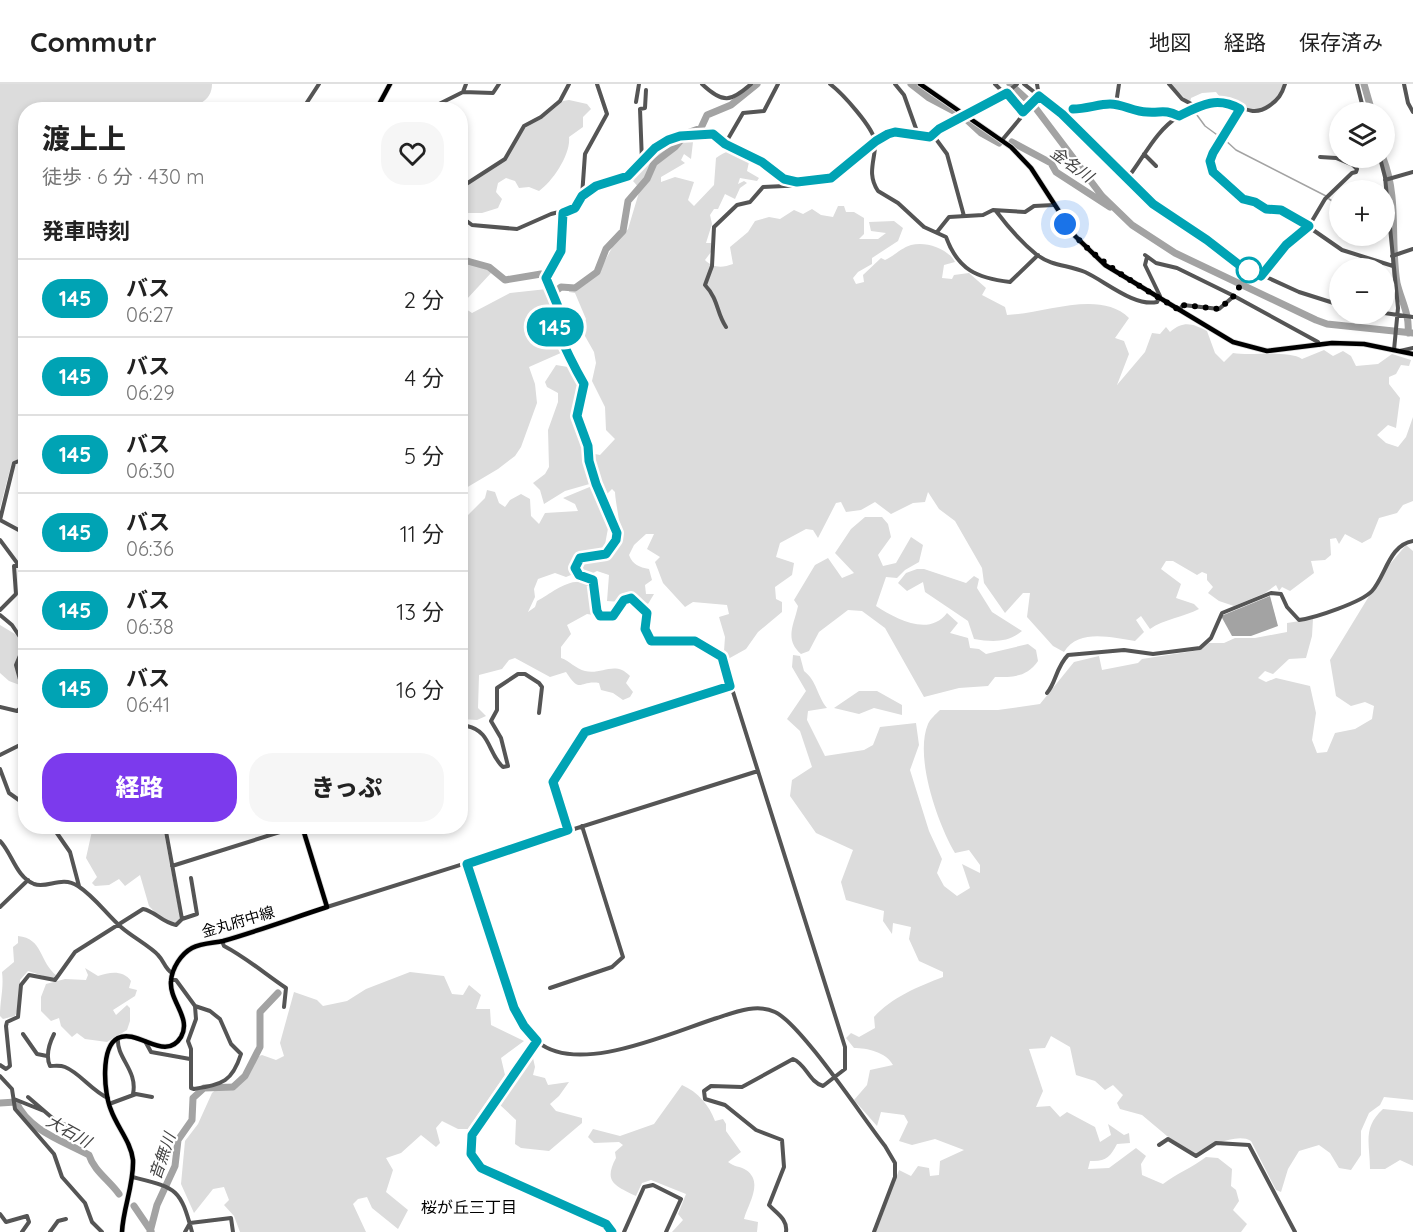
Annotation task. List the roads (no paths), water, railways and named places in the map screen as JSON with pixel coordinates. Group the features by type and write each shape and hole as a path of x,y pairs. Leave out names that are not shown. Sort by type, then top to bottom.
{"main road":[{"path":"381,102 391,84"},
{"path":"920,84 1003,139 1030,168 1085,247 1105,265 1244,346 1281,351 1319,345 1364,344 1394,347 1413,354"},
{"path":"303,834 327,907"},
{"name":"金丸府中線","path":"118,1038 132,1035 159,1047 176,1043 183,1033 182,1015 172,993 172,973 181,958 193,947 222,941 327,907"},
{"path":"118,1038 112,1042 106,1054 108,1101 132,1153 132,1177 123,1232"}],"street":[{"path":"307,102 319,84"},
{"path":"463,92 466,84"},
{"path":"443,102 463,92 493,93 499,84"},
{"path":"468,183 505,159 524,126 541,117 560,101 569,84"},
{"path":"582,196 583,159 607,114 597,84"},
{"path":"636,102 639,84"},
{"path":"702,84 713,94 725,99 738,96 751,84"},
{"path":"725,144 743,113 764,111 778,84"},
{"path":"830,84 866,122 876,141 871,163 875,188 898,203 924,227 946,237 953,256 959,262 983,279 1010,282 1038,255"},
{"path":"895,84 904,96 919,137"},
{"path":"995,84 1007,93 1023,112"},
{"path":"468,222 472,225 517,230 551,214 563,213 575,208 582,196 601,183 628,176 661,144 708,132 725,144 762,162 784,179 797,182 831,178 876,141 895,132 919,137 933,135 939,129 1007,93 1017,84"},
{"path":"1024,84 1062,114 1126,180 1153,204 1238,264 1299,292 1329,302"},
{"path":"1003,139 1038,96 1037,84"},
{"path":"1116,104 1119,84"},
{"path":"1169,84 1182,99 1198,107"},
{"path":"1126,180 1159,132 1179,116 1215,100 1225,101 1240,109 1260,111 1275,101 1285,84"},
{"path":"1357,84 1362,102"},
{"path":"1404,84 1413,112"},
{"path":"642,162 640,109 645,108 646,90"},
{"path":"1062,114 1073,109 1116,104 1146,112 1166,110 1179,116"},
{"path":"1240,109 1213,153 1210,161 1213,172 1243,199 1255,202 1266,209 1281,210 1309,226 1342,250 1368,258"},
{"path":"933,135 947,153 964,216"},
{"path":"1144,154 1156,166"},
{"path":"1320,157 1329,158"},
{"path":"1261,276 1286,245 1309,226 1325,199 1352,173 1356,172 1356,168"},
{"path":"1384,168 1388,180 1413,172"},
{"path":"726,327 719,315 716,297 705,285 712,267 714,227 737,205 750,202 763,187 806,185 808,181"},
{"path":"937,232 949,218 996,211 1025,212 1035,206 1054,205"},
{"path":"996,211 1015,235 1051,264 1084,272 1139,301 1152,303 1160,298 1145,265 1146,256 1156,263 1177,268 1234,296 1291,326 1318,342 1319,345"},
{"path":"563,213 561,251 546,278 559,309 555,325 566,353 584,384 577,416 588,446 589,461 596,484 617,533 616,540 606,554 580,558 575,568 579,575 593,580 597,611 600,616 613,616 624,600 631,598 647,613 645,629 651,641 695,641 722,657 845,1047 845,1069 834,1080 823,1086 819,1085 798,1061 793,1059 742,1087 711,1086 704,1091 705,1100 708,1102 725,1105 756,1130 782,1140 784,1167 769,1204 780,1214 787,1228 786,1232"},
{"path":"1393,246 1394,256 1413,249"},
{"path":"1394,347 1398,316 1395,286"},
{"path":"1179,310 1183,305 1219,309 1234,296"},
{"path":"1395,315 1412,317"},
{"path":"1400,351 1413,348"},
{"path":"18,461 14,463 0,520 18,530"},
{"path":"0,540 18,564 14,566 13,572 15,598 2,605 0,613 18,634"},
{"path":"1047,693 1052,687 1060,663 1068,655 1124,650 1153,654 1200,648 1211,638 1222,613 1271,593 1281,594 1287,607 1299,620 1349,605 1373,590 1391,557 1403,545 1413,542"},
{"path":"18,660 16,665 18,675"},
{"path":"468,726 474,728 489,741 499,764 503,767 508,766 501,738 491,721 497,710 497,688 518,674 525,674 542,687 538,713"},
{"path":"568,830 553,782 585,732 730,686"},
{"path":"0,707 18,710"},
{"path":"0,755 18,746"},
{"path":"0,769 9,793 18,798"},
{"path":"327,907 758,771"},
{"path":"550,988 612,968 623,957 582,826"},
{"path":"58,834 70,852 79,886"},
{"path":"166,834 182,919"},
{"path":"172,866 274,834"},
{"path":"0,841 7,848 18,870 28,880 39,884 64,880 79,886 105,909 117,924 158,954 172,973"},
{"path":"467,864 514,1008 524,1026 537,1041 563,1053 593,1054 619,1049 757,1008 775,1011 784,1017 885,1146 895,1163 895,1177 874,1232"},
{"path":"0,1065 6,1069 10,1066 6,1026 20,1013 23,980 29,975 55,980 70,956 117,924 144,909 150,910 166,923 176,925 182,919 197,914 191,878"},
{"path":"0,907 28,880"},
{"path":"222,941 224,946 249,958 262,973 286,988 284,1007"},
{"path":"171,980 176,980 195,1006 210,1011 220,1019 231,1044 241,1053 231,1078 226,1082 194,1089 191,1088 189,1078 188,1041 196,1018 195,1006"},
{"path":"23,1034 37,1054 47,1056"},
{"path":"54,1034 47,1056 50,1065 66,1067 108,1101 133,1094 152,1097"},
{"path":"118,1038 119,1051 135,1079 133,1094"},
{"path":"145,1041 151,1052 190,1059"},
{"path":"537,1041 472,1135 471,1154 481,1168 606,1224 612,1232"},
{"path":"0,1076 12,1089 15,1109 54,1154 63,1177 85,1203 92,1222 102,1232"},
{"path":"28,1097 57,1122 74,1128"},
{"path":"14,1099 45,1111"},
{"path":"1159,1145 1168,1139 1196,1156 1216,1143 1249,1145 1295,1232"},
{"path":"132,1177 163,1185 179,1194 184,1201 192,1232"},
{"path":"624,1232 644,1187 653,1185 681,1199 666,1232"},
{"path":"0,1214 6,1222 27,1216 29,1222 22,1232"},
{"path":"190,1223 231,1218 233,1232"},
{"path":"50,1232 58,1221 66,1219"},
{"path":"185,1232 190,1223"}],"waterway":[{"name":"金名川","path":"550,285 556,291 561,287 575,288 597,272 606,249 623,231 628,201 647,179 654,163 675,147 687,133 701,128 707,115 731,105 757,84"},
{"name":"金名川","path":"911,84 929,98 961,115"},
{"path":"1010,84 1034,106 1102,196 1132,225 1175,253 1327,324 1413,333"},
{"path":"1364,84 1369,102"},
{"path":"1034,106 1043,102 1054,110"},
{"path":"1062,112 1076,108"},
{"path":"1159,110 1169,110"},
{"path":"1194,111 1205,126 1220,137"},
{"name":"金名川","path":"967,120 981,133 999,143"},
{"path":"1224,139 1236,150 1326,196"},
{"name":"金名川","path":"1012,142 1051,163 1056,172 1110,207"},
{"path":"1386,168 1393,204 1397,283 1406,314 1408,333"},
{"name":"金名川","path":"468,261 489,267 505,280 541,274 545,279"},
{"name":"音無川","path":"150,1232 157,1205 175,1166 178,1140 192,1120 193,1098 204,1088 233,1087 245,1076 260,1047 260,1012 278,993"},
{"name":"大石川","path":"0,1103 16,1102 29,1120 47,1134 89,1155 98,1171 119,1194"},
{"name":"大石川","path":"134,1206 151,1231"}],"district":[{"name":"桜が丘三丁目","path":"469,1207"}]}
